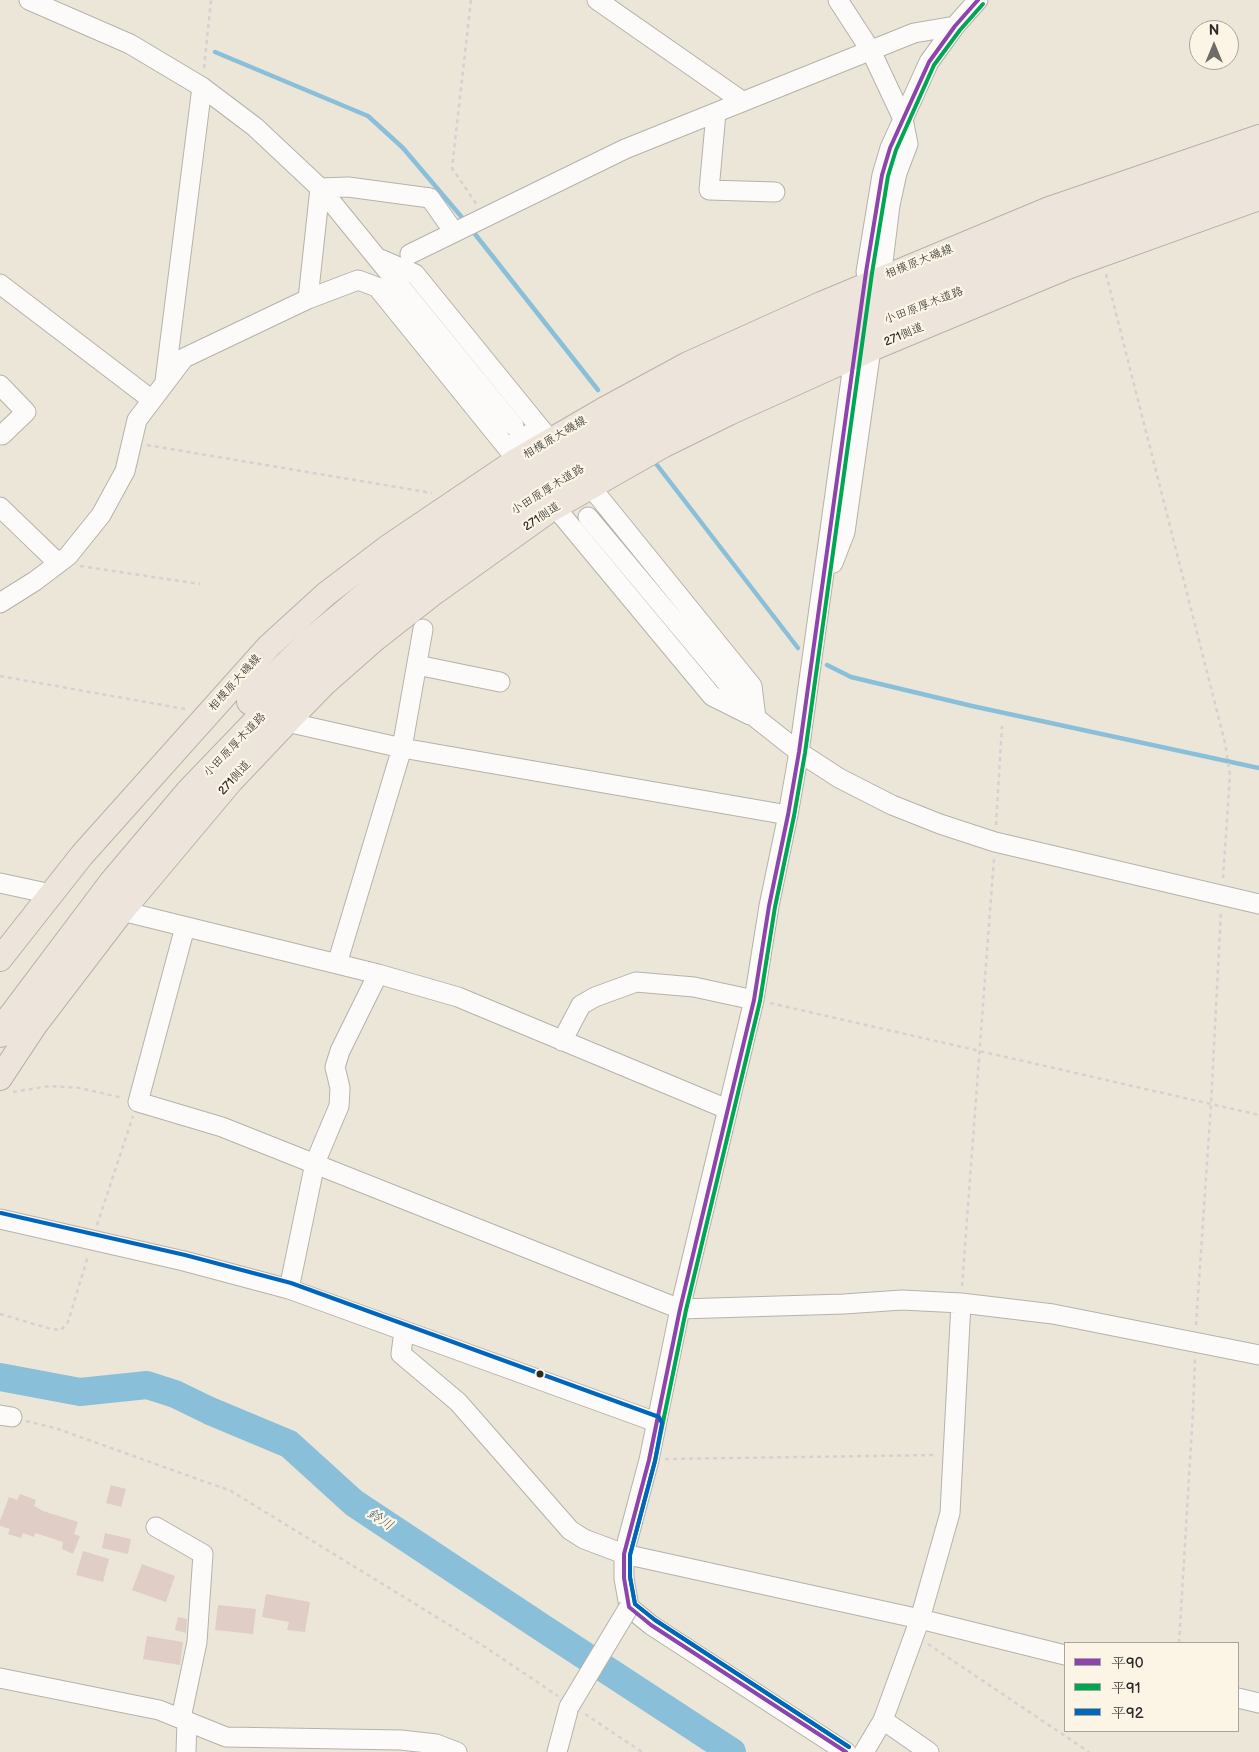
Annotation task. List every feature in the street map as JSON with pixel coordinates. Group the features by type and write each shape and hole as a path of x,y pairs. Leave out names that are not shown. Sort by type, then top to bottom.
{"highway":[{"name":"小田原厚木道路","path":"0,1004 98,874 175,782 248,704 310,642 402,566 524,480 614,425 707,377 834,318 1042,238 1259,160"},
{"name":"小田原厚木道路","path":"0,1033 120,875 189,793 262,717 327,654 417,580 533,497 627,441 710,398 843,336 1059,254 1259,183"}],"main road":[{"name":"相模原大磯線","path":"0,959 82,855 269,646 326,594 388,547 458,500 512,452 543,431 874,275 1049,209 1259,137"},
{"name":"271側道","path":"6,1085 35,1025 122,911 231,781 325,683 375,639 431,595 596,495 664,445 729,413 871,349 1070,266 1259,198"}],"street":[{"path":"30,0 130,44 202,87 255,127 320,188 514,426"},
{"path":"597,0 742,101"},
{"path":"838,0 871,51 903,119 908,144 897,173 874,275"},
{"path":"903,119 929,62 955,26 978,0"},
{"path":"410,254 625,149 914,33 955,26"},
{"path":"165,382 202,87"},
{"path":"716,113 709,190 775,192"},
{"path":"320,188 348,187 430,198 470,224"},
{"path":"308,299 320,188"},
{"path":"376,257 415,274 543,431"},
{"path":"0,603 35,581 68,556 102,515 125,471 137,420 184,358 308,299 358,280 377,287 512,452"},
{"path":"0,284 152,400"},
{"path":"822,592 845,532 871,349"},
{"path":"557,1752 570,1705 629,1607 624,1578 624,1554 649,1460 680,1309 754,1000 769,906 788,815 799,752 852,372"},
{"path":"0,385 26,412 2,436"},
{"path":"596,495 752,686 756,718"},
{"path":"0,507 58,563"},
{"path":"561,515 712,696 756,718"},
{"path":"588,518 756,718 799,752 839,778 892,805 940,824 995,842 1259,904"},
{"path":"337,964 402,748 423,629"},
{"path":"417,665 500,682"},
{"path":"287,722 402,748 788,815"},
{"path":"0,883 51,894"},
{"path":"122,911 378,974 458,997 727,1109"},
{"path":"185,927 138,1102 222,1127 680,1309 844,1304 902,1300 961,1303 1053,1314 1259,1355"},
{"path":"289,1288 315,1163 339,1106 340,1088 335,1067 340,1051 378,974"},
{"path":"562,1041 581,1005 596,996 636,982 694,987 754,1000"},
{"path":"0,1219 289,1288 656,1422"},
{"path":"864,1752 883,1720 918,1627 950,1513 961,1303"},
{"path":"404,1331 401,1354 458,1402 570,1530 584,1539 624,1554 918,1627 1064,1655"},
{"path":"156,1527 203,1554 197,1642 184,1720 186,1752"},
{"path":"629,1607 651,1625 846,1752"},
{"path":"0,1678 159,1710 226,1737 402,1740 436,1744 457,1752"},
{"path":"1239,1698 1259,1703"},
{"path":"883,1720 929,1752"}],"path":[{"path":"202,87 211,0"},
{"path":"470,224 452,168 471,0"},
{"path":"1101,255 1225,743 1230,775 1195,1342 1193,1411 1179,1642"},
{"path":"133,442 444,495 458,500"},
{"path":"58,563 200,584"},
{"path":"0,676 208,714"},
{"path":"961,1303 1002,726"},
{"path":"754,1000 1259,1115"},
{"path":"6,1085 80,1088 138,1102"},
{"path":"6,1416 55,1428 231,1491 482,1645 642,1752"},
{"path":"649,1460 953,1455"},
{"path":"918,1627 1089,1752"}],"building":[{"path":"111,1485 126,1489 121,1507 106,1503"},
{"path":"20,1494 36,1500 34,1506 43,1511 78,1522 74,1534 80,1536 73,1554 62,1549 63,1542 35,1533 34,1537 23,1533 21,1538 8,1534 10,1529 0,1526 9,1497 17,1500"},
{"path":"105,1533 131,1539 128,1554 102,1548"},
{"path":"83,1551 109,1559 103,1582 76,1575"},
{"path":"142,1564 175,1576 166,1602 132,1590"},
{"path":"266,1594 310,1602 305,1632 287,1630 289,1622 262,1617"},
{"path":"218,1605 256,1609 253,1634 215,1630"},
{"path":"178,1617 187,1619 186,1633 175,1630"},
{"path":"147,1636 183,1642 180,1665 143,1659"}],"waterway":[{"path":"215,52 368,116 403,148 465,221"},
{"path":"471,229 598,390"},
{"path":"657,465 798,648"},
{"path":"827,665 851,677 972,706 1259,768"},
{"name":"鈴川","path":"0,1377 80,1392 147,1385 175,1394 210,1411 289,1444 354,1503 732,1752"}],"transit line":[{"name":"平90","path":"846,1752 651,1625 629,1607 624,1578 624,1554 649,1460 680,1309 754,1000 769,906 799,752 866,272 882,175 890,148 929,62 955,26 978,0"},
{"name":"平91","path":"849,1747 655,1620 635,1604 630,1577 630,1555 655,1461 686,1310 760,1001 775,907 805,753 872,273 888,176 896,150 934,65 960,30 983,4"},
{"name":"平92","path":"1,1213 185,1255 291,1283 659,1417 662,1423 655,1461 630,1555 630,1577 635,1604 655,1620 849,1747"}]}
